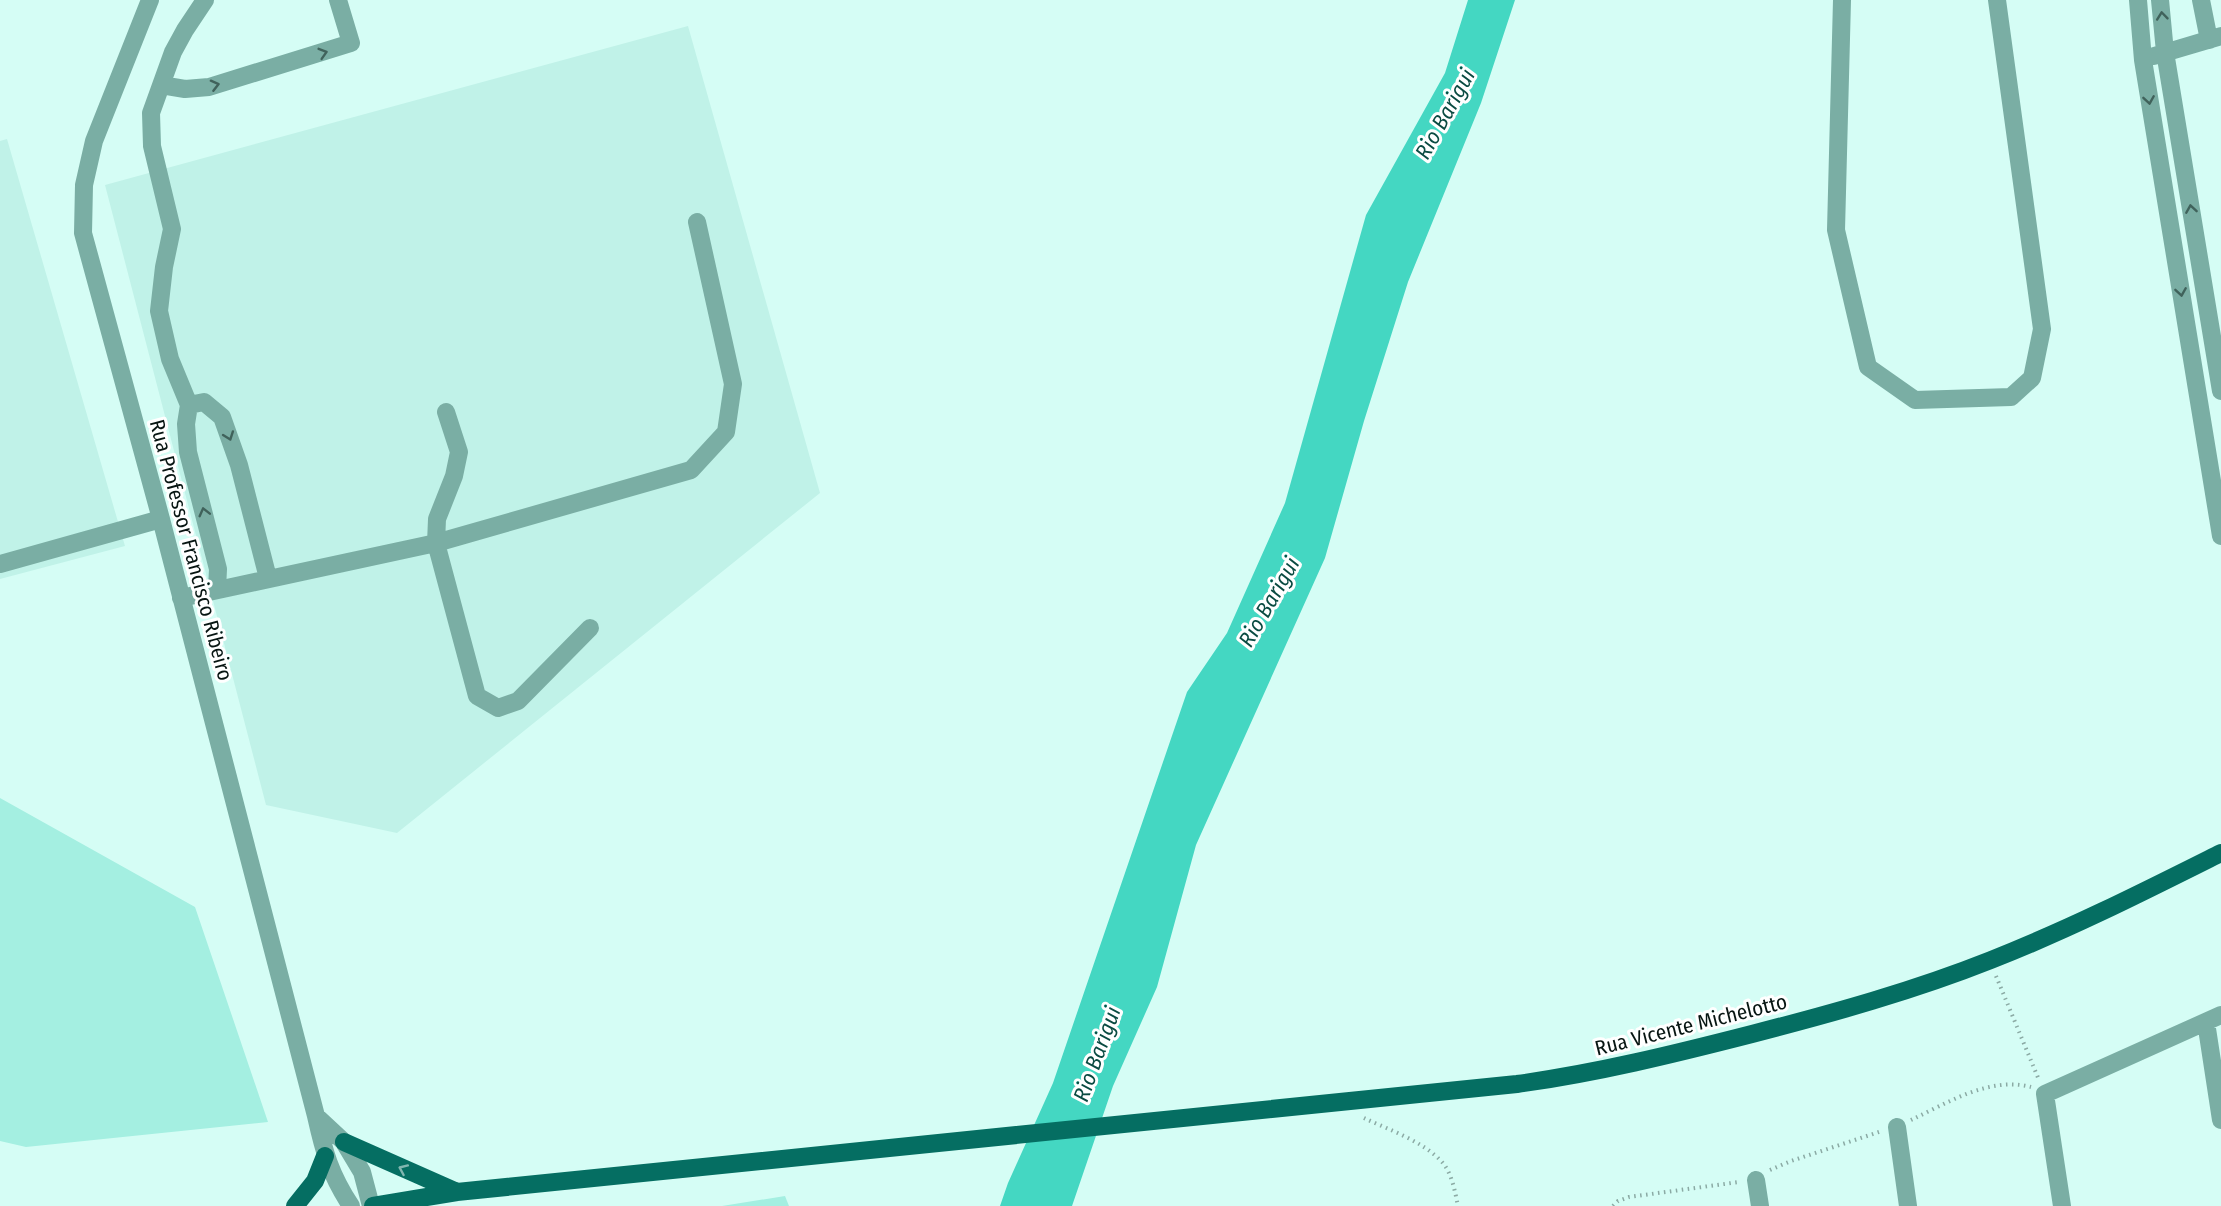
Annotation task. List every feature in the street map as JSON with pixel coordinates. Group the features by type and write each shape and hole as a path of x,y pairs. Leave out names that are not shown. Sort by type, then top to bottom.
{"main road":[{"name":"Rua Vicente Michelotto","path":"372,1206 457,1192 1517,1084 1621,1067 1855,1006 1990,960 2134,897 2221,853"},
{"path":"344,1142 457,1192"},
{"path":"295,1206 315,1181 325,1156"}],"street":[{"name":"Rua Professor Francisco Ribeiro","path":"150,0 94,141 84,185 83,233 161,519 325,1156 336,1184 351,1206"},
{"path":"205,0 173,52 151,113 152,146 172,229 164,267 159,311 170,359 189,405 186,424 188,452 218,569 217,590"},
{"path":"161,85 185,89 208,87 351,44 338,0"},
{"path":"1842,0 1836,230 1868,367 1915,399 2011,397 2032,378 2042,329 1997,0"},
{"path":"2138,0 2143,60 2221,536"},
{"path":"2160,0 2165,52 2221,391"},
{"path":"2143,60 2215,38 2201,0"},
{"path":"181,598 436,543 691,470 726,432 733,384 697,222"},
{"path":"189,405 204,402 222,417 239,465 268,578"},
{"path":"446,412 459,452 454,476 437,519 436,543 477,696 498,708 518,701 590,628"},
{"path":"0,564 161,519"},
{"path":"2062,1206 2045,1094 2213,1018 2221,1120"},
{"path":"316,1116 344,1142 362,1172 372,1206"},
{"path":"1897,1127 1908,1206"},
{"path":"1756,1180 1760,1206"}],"path":[{"path":"1990,960 2045,1094"},
{"path":"1613,1206 1618,1201 1629,1197 1756,1180 1791,1161 1897,1127 1976,1091 2003,1084 2021,1084 2045,1094"},
{"path":"1332,1103 1433,1154 1443,1163 1458,1206"}],"shaded area":[{"path":"688,26 820,493 397,833 266,805 105,185"},
{"path":"7,139 125,546 0,579 0,141"},
{"path":"0,798 195,907 268,1122 26,1147 0,1141"},
{"path":"785,1196 789,1206 722,1206"}],"water":[{"name":"Rio Barigui","path":"1468,0 1515,0 1481,103 1408,282 1364,421 1325,558 1196,845 1157,987 1113,1086 1072,1206 1000,1206 1053,1083 1187,692 1227,633 1285,503 1366,215 1445,73"}]}
